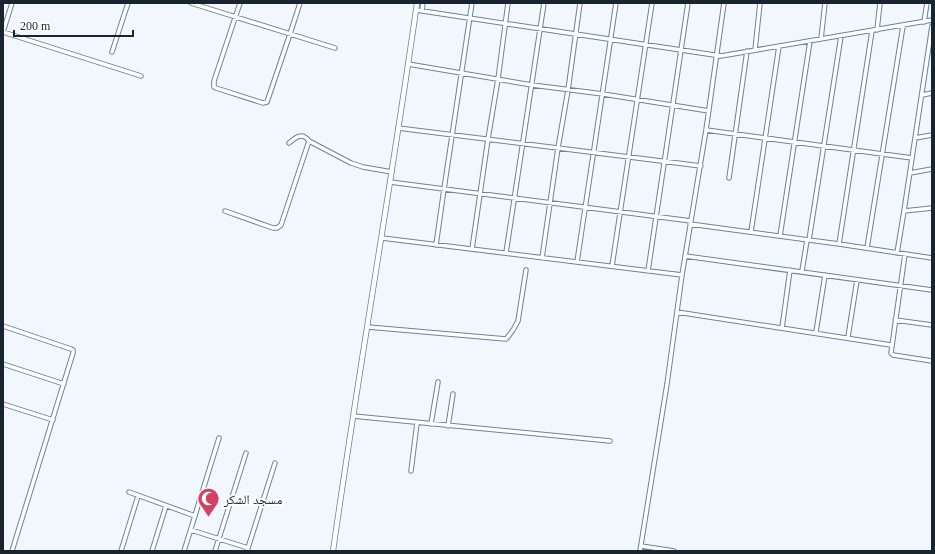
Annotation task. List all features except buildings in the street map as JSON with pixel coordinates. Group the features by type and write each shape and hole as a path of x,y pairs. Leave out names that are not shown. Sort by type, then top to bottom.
{"street":[{"path":"12,3 5,20 3,32 141,76"},
{"path":"112,52 128,3"},
{"path":"191,3 335,48"},
{"path":"240,3 214,81 214,87 261,103 267,102 300,3"},
{"path":"333,551 417,3"},
{"path":"422,11 423,3"},
{"path":"436,244 472,3"},
{"path":"472,249 508,3"},
{"path":"506,253 544,3"},
{"path":"542,258 580,3"},
{"path":"577,262 616,3"},
{"path":"612,266 652,3"},
{"path":"648,271 688,3"},
{"path":"640,551 682,275 709,111 724,3"},
{"path":"755,50 760,3"},
{"path":"821,39 825,3"},
{"path":"877,30 880,3"},
{"path":"924,22 927,3"},
{"path":"416,10 716,56 725,56 932,20"},
{"path":"867,248 903,26"},
{"path":"897,253 932,26"},
{"path":"839,244 872,31"},
{"path":"802,272 824,147 841,36"},
{"path":"780,236 810,41"},
{"path":"751,232 779,46"},
{"path":"729,178 747,52"},
{"path":"927,61 932,60"},
{"path":"408,64 532,85 603,94 709,111"},
{"path":"922,95 932,93"},
{"path":"398,128 700,166"},
{"path":"706,130 912,158"},
{"path":"915,138 932,135"},
{"path":"289,143 301,136 306,137 309,141 351,163 363,167 392,172"},
{"path":"225,211 273,228 279,227 281,225 309,141"},
{"path":"910,173 932,169"},
{"path":"390,182 656,216 751,232 932,258"},
{"path":"904,211 932,208"},
{"path":"382,238 682,275"},
{"path":"906,254 891,344 891,353 894,355 932,361"},
{"path":"685,256 932,290"},
{"path":"368,327 506,339 518,321 526,270"},
{"path":"782,328 790,270"},
{"path":"816,332 825,275"},
{"path":"848,337 857,280"},
{"path":"677,312 891,344"},
{"path":"895,320 932,325"},
{"path":"3,326 73,350 64,384 12,551"},
{"path":"3,364 64,384"},
{"path":"431,424 438,382"},
{"path":"448,426 453,394"},
{"path":"3,404 53,420"},
{"path":"353,416 610,441"},
{"path":"411,471 417,423"},
{"path":"184,551 219,438"},
{"path":"215,551 246,453"},
{"path":"191,530 219,538 248,550 275,463"},
{"path":"128,492 195,516"},
{"path":"121,551 138,496"},
{"path":"152,551 166,506"},
{"path":"641,546 674,551"}],"place":[{"name":"مسجد الشكر","path":"209,518"}]}
